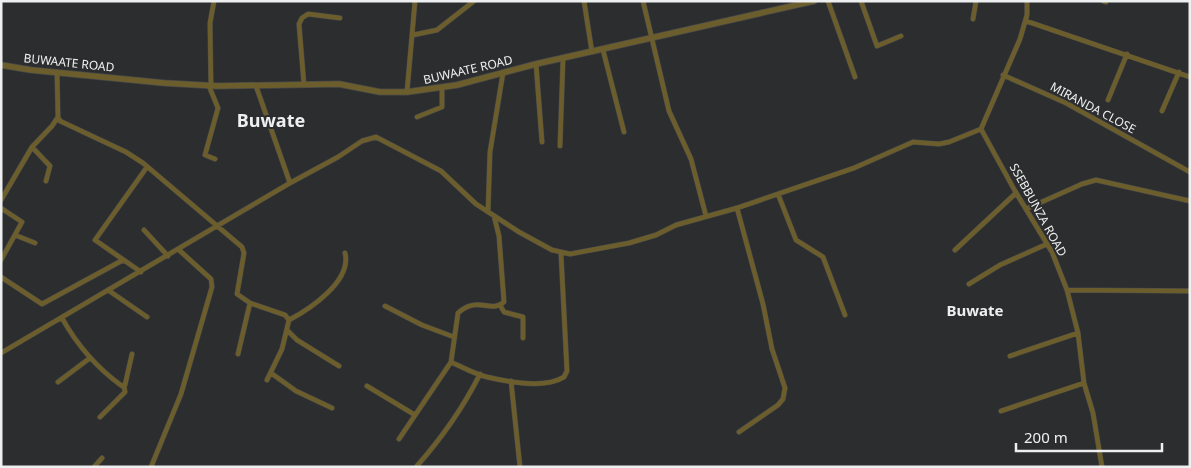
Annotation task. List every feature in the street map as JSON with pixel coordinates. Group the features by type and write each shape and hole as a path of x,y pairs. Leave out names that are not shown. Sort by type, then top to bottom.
{"street":[{"path":"214,1 210,23 210,86 218,108 205,155 215,159"},
{"path":"407,92 415,1"},
{"path":"413,35 437,30 474,1"},
{"path":"584,1 592,52"},
{"path":"648,1 644,4 669,111 691,159 706,216"},
{"name":"BUWAATE ROAD","path":"1,64 146,82 210,86 339,84 380,92 407,92 442,89 536,64 814,1"},
{"path":"828,1 855,77"},
{"path":"861,1 877,46 901,36"},
{"path":"972,19 976,1"},
{"path":"1,352 179,250 290,183 338,157 362,140 376,138 441,171 476,204 561,254 629,243 656,235 676,225 737,208 823,177 854,168 902,145 913,142 939,144 949,142 981,129 1026,21 1026,1"},
{"path":"304,85 299,24 302,18 308,14 340,18"},
{"path":"1026,21 1190,77"},
{"path":"603,50 624,132"},
{"path":"1108,100 1126,54"},
{"path":"560,146 563,59"},
{"path":"536,64 542,142"},
{"path":"1,200 32,147 58,117 57,72"},
{"path":"1162,111 1179,72"},
{"path":"488,212 490,152 503,73"},
{"name":"MIRANDA CLOSE","path":"1003,75 1066,102 1190,172"},
{"path":"256,86 290,183"},
{"path":"417,117 442,107 442,89"},
{"path":"58,117 63,123 126,152 148,167 218,226 243,250 236,292 240,298 285,315 289,320 282,349 267,380"},
{"name":"SSEBBUNZA ROAD","path":"981,129 1016,193 1047,244 1067,290 1078,334 1084,383 1093,413 1102,467"},
{"path":"32,147 50,166 46,181"},
{"path":"141,272 95,240 148,167"},
{"path":"1026,209 1096,180 1190,201"},
{"path":"955,250 1016,193"},
{"path":"778,194 798,243 823,257 845,315"},
{"path":"1,208 21,221 1,260"},
{"path":"737,208 764,304 772,349 785,388 783,399 778,405 739,432"},
{"path":"494,216 499,236 505,299 500,305"},
{"path":"144,230 168,256"},
{"path":"15,235 35,244"},
{"path":"969,284 1000,265 1047,244"},
{"path":"152,467 181,394 212,285 209,277 179,250"},
{"path":"289,320 312,307 332,288 346,268 345,253"},
{"path":"451,362 480,374 511,381 546,383 560,379 566,374 561,254"},
{"path":"1,277 42,304 123,260"},
{"path":"108,290 146,317"},
{"path":"1067,290 1190,291"},
{"path":"238,354 250,302"},
{"path":"399,440 451,362 456,319 465,307 472,304 500,305"},
{"path":"500,305 504,312 523,316 523,338"},
{"path":"385,306 422,325 454,337"},
{"path":"62,318 73,337 90,358 124,386"},
{"path":"288,330 297,340 339,366"},
{"path":"1010,356 1078,334"},
{"path":"100,417 125,392 124,386 132,354"},
{"path":"58,382 90,358"},
{"path":"271,372 296,391 332,408"},
{"path":"416,467 437,443 469,396 480,374"},
{"path":"511,381 520,467"},
{"path":"1001,411 1084,383"},
{"path":"368,386 415,415"},
{"path":"94,467 102,458"}],"district":[{"name":"Buwate","path":"271,121"},
{"name":"Buwate","path":"975,311"}]}
